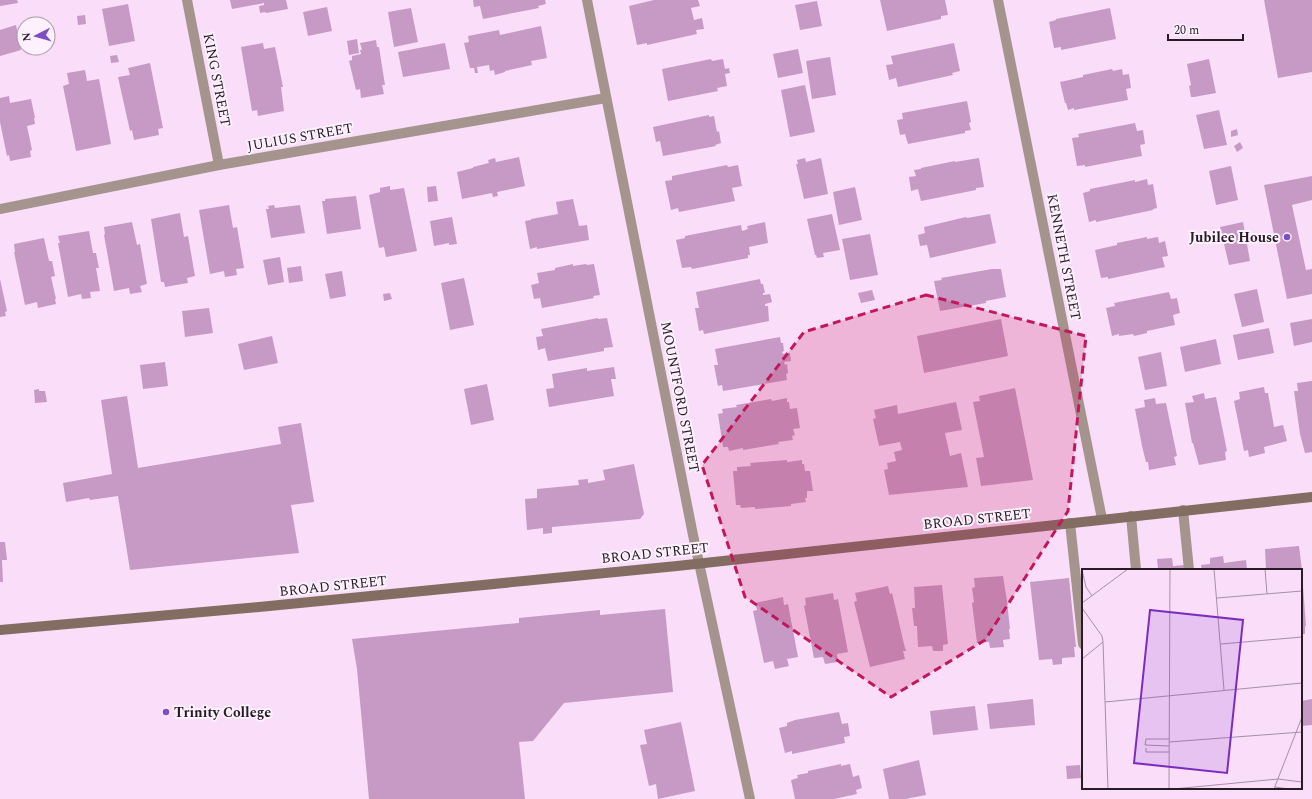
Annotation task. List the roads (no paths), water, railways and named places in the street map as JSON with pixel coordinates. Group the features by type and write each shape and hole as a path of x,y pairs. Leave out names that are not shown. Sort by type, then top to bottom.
{"main road":[{"name":"BROAD STREET","path":"0,630 259,607 699,563 1312,497"}],"street":[{"name":"KING STREET","path":"187,0 219,165"},
{"name":"MOUNTFORD STREET","path":"587,0 699,563 750,799"},
{"name":"KENNETH STREET","path":"998,0 1102,519"},
{"name":"JULIUS STREET","path":"0,209 219,165 606,98"},
{"path":"1183,510 1189,569"},
{"path":"1131,516 1136,569"},
{"path":"1070,523 1082,635"}],"place":[{"name":"Jubilee House","path":"1287,237"},
{"name":"Trinity College","path":"166,712"}]}
